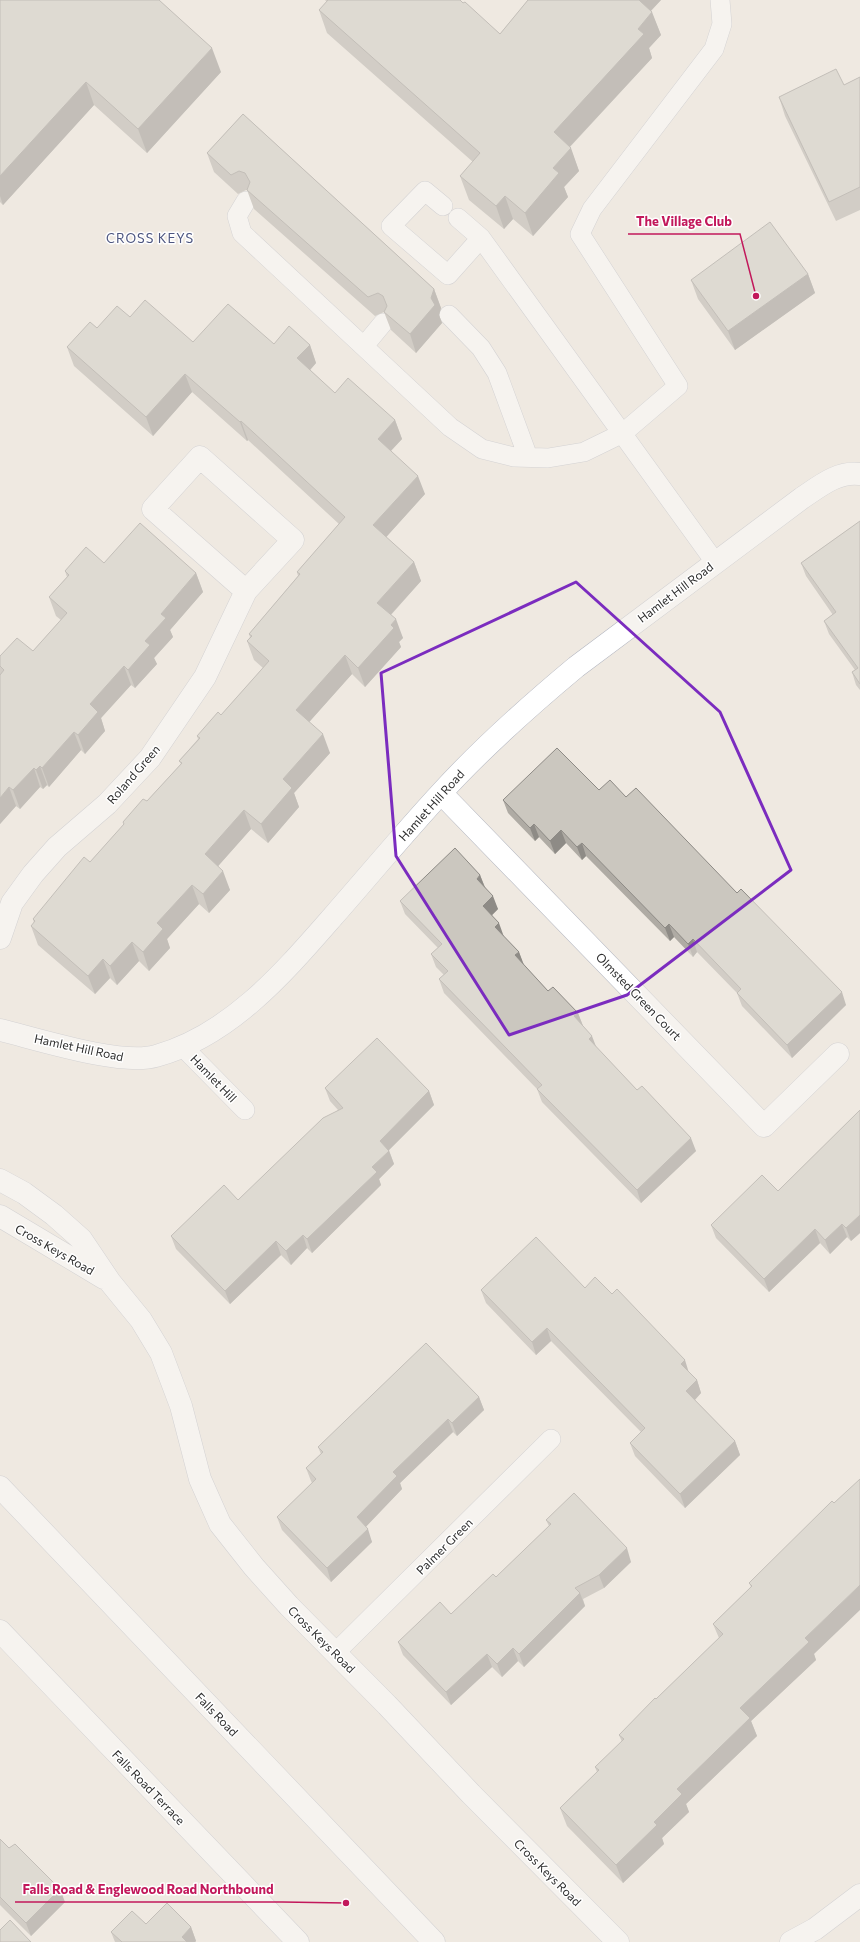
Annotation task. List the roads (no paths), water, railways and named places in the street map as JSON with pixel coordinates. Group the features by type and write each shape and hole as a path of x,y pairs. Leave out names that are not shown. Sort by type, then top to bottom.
{"street":[{"name":"Roland Green","path":"0,938 12,903 33,874 57,847 107,804 150,758 205,677 246,592 293,540 200,457 153,509 246,592"},
{"name":"Hamlet Hill Road","path":"0,1030 91,1052 137,1059 155,1056 182,1046 207,1034 262,994 323,928 441,793 485,748 546,692 576,667 808,494 830,480 855,473"},
{"name":"Olmsted Green Court","path":"441,793 764,1126 838,1054"},
{"name":"Cross Keys Road","path":"0,1180 24,1193 54,1214 81,1239 110,1282 141,1320 161,1353 181,1406 200,1479 220,1524 254,1567 289,1606 336,1652 471,1794 618,1942"},
{"name":"Cross Keys Road","path":"0,1216 110,1282"},
{"name":"Falls Road","path":"0,1487 434,1942"},
{"name":"Falls Road Terrace","path":"0,1631 298,1942"},
{"path":"791,1942 815,1929 860,1895"}],"lane":[{"path":"246,201 237,216 242,233 450,427 482,449 514,457 548,458 584,452 622,433 678,386 580,234 592,209 714,49 722,24 720,0"},
{"path":"443,206 425,191 392,226 448,275 481,238"},
{"path":"458,218 481,238 715,562"},
{"path":"449,315 482,348 497,373 528,457"},
{"path":"364,346 383,324"},
{"name":"Hamlet Hill","path":"182,1046 245,1110"},
{"name":"Palmer Green","path":"336,1652 551,1439"}],"place":[{"name":"The Village Club","path":"756,296"},
{"name":"Falls Road & Englewood Road Northbound","path":"346,1903"}],"district":[{"name":"CROSS KEYS","path":"150,238"}]}
